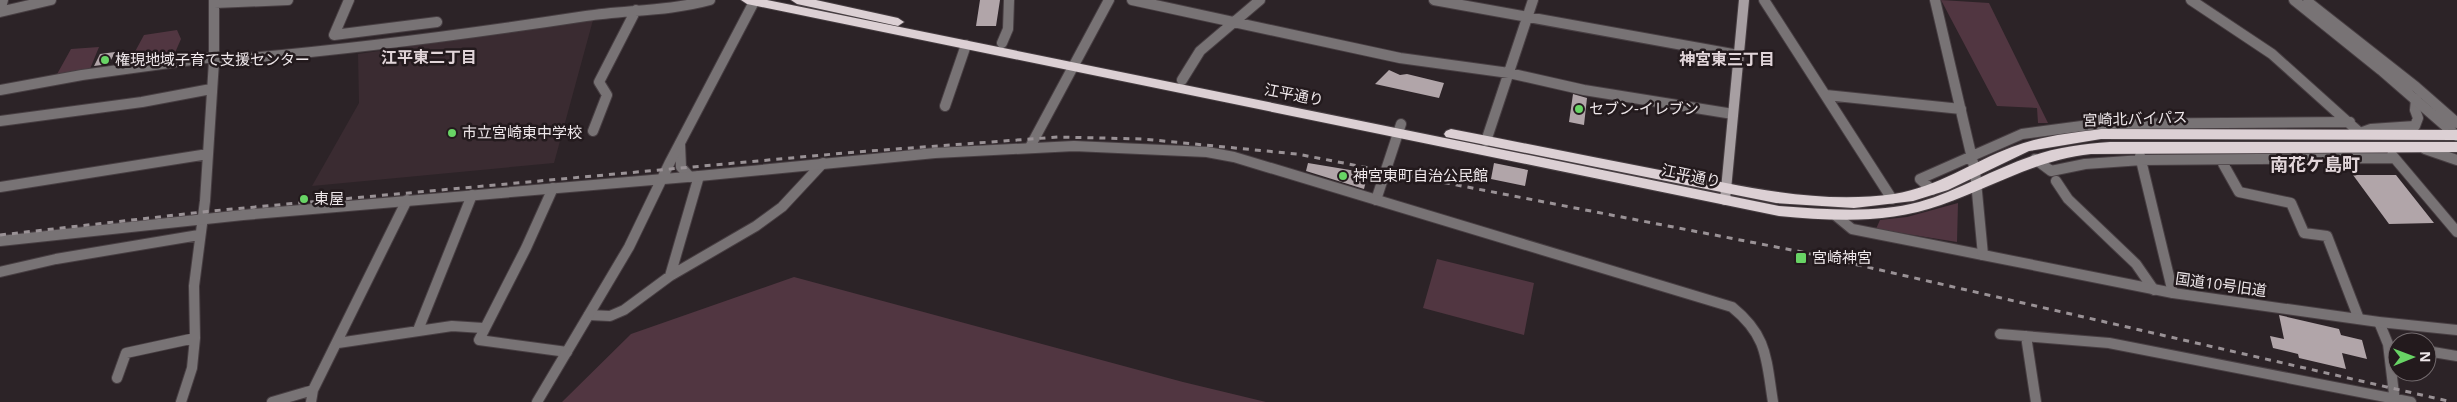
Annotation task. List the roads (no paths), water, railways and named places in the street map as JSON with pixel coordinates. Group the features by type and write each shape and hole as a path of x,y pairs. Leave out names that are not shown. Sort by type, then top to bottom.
{"highway":[{"name":"江平通り","path":"752,0 966,45 1182,80 1399,129 1486,141 1726,194 1779,211 1835,215"},
{"name":"江平通り","path":"797,0 1002,43 1076,63 1726,194 1825,202"},
{"name":"宮崎北バイパス","path":"1825,202 1892,200 1932,190 2016,150 2057,140 2101,134 2360,133 2457,135"},
{"name":"宮崎北バイパス","path":"1835,215 1900,211 1942,200 1978,186 2035,159 2069,151 2136,146 2390,153 2420,148 2457,135"}],"main road":[{"path":"1726,194 1744,0"}],"street":[{"path":"3,0 0,11 51,0"},
{"path":"181,402 192,368 195,338 194,286 199,235 205,201 214,59 214,2 288,0"},
{"path":"349,0 334,34 437,22"},
{"path":"0,90 82,75 214,59 363,48 636,10 695,4 710,0"},
{"path":"538,402 629,247 752,0"},
{"path":"1002,43 1008,29 1009,0"},
{"path":"1030,147 1109,0"},
{"path":"1132,0 1400,58 1508,73 1584,90 1733,114"},
{"path":"1182,80 1200,51 1260,0"},
{"path":"1434,0 1738,55"},
{"path":"1486,141 1533,0"},
{"path":"1764,0 1892,200"},
{"path":"1935,0 1978,186 1983,255"},
{"path":"2192,0 2272,54 2350,122 2360,133 2371,129 2415,126 2418,118 2415,110 2416,99"},
{"path":"2294,0 2416,99 2457,135"},
{"path":"2305,0 2446,110 2457,116"},
{"path":"593,130 607,95 599,82 636,10"},
{"path":"945,106 966,45"},
{"path":"2416,87 2457,135"},
{"path":"0,121 142,102 211,89"},
{"path":"1826,95 1961,109"},
{"path":"1932,190 1920,179 2022,134 2097,124 2350,122"},
{"path":"1376,200 1399,129"},
{"path":"680,144 681,168 694,177"},
{"path":"0,241 407,200 694,177 935,153 1074,146 1207,152 1234,157 1732,307 1751,323 1757,333 1765,357 1773,402"},
{"path":"2136,146 2142,160 2174,293"},
{"path":"2420,148 2457,160"},
{"path":"2035,159 2051,171 2085,164 2142,160 2221,160 2390,153 2457,232"},
{"path":"0,187 208,154"},
{"path":"2221,160 2239,192 2291,203 2304,233 2327,236 2359,319"},
{"path":"589,315 606,317 624,310 670,276 756,226 782,207 823,163"},
{"path":"670,276 694,177"},
{"path":"2056,181 2068,199 2136,264 2154,290"},
{"path":"553,188 526,248 483,328 479,340 568,352"},
{"path":"418,330 472,195"},
{"path":"312,402 312,390 338,343 407,200"},
{"name":"国道10号旧道","path":"1835,215 1852,229 2154,290 2379,322 2457,330"},
{"path":"0,272 56,259 199,235"},
{"path":"2379,322 2387,335"},
{"path":"338,343 452,326 483,328"},
{"path":"2000,334 2109,343 2411,402"},
{"path":"2026,336 2036,402"},
{"path":"117,378 126,353 195,338"},
{"path":"2437,353 2457,356"},
{"path":"2394,382 2395,400"},
{"path":"272,402 312,390"},
{"path":"2382,402 2395,400"}],"railway":[{"path":"0,235 211,211 856,152 1058,137 1143,139 1297,154 1802,252 2452,402"}],"place":[{"name":"権現地域子育て支援センター","path":"105,60"},
{"name":"セブン-イレブン","path":"1579,109"},
{"name":"市立宮崎東中学校","path":"452,133"},
{"name":"神宮東町自治公民館","path":"1343,176"},
{"name":"東屋","path":"304,199"},
{"name":"宮崎神宮","path":"1801,258"}],"district":[{"name":"江平東二丁目","path":"429,57"},
{"name":"神宮東三丁目","path":"1727,59"},
{"name":"南花ケ島町","path":"2315,165"}]}
